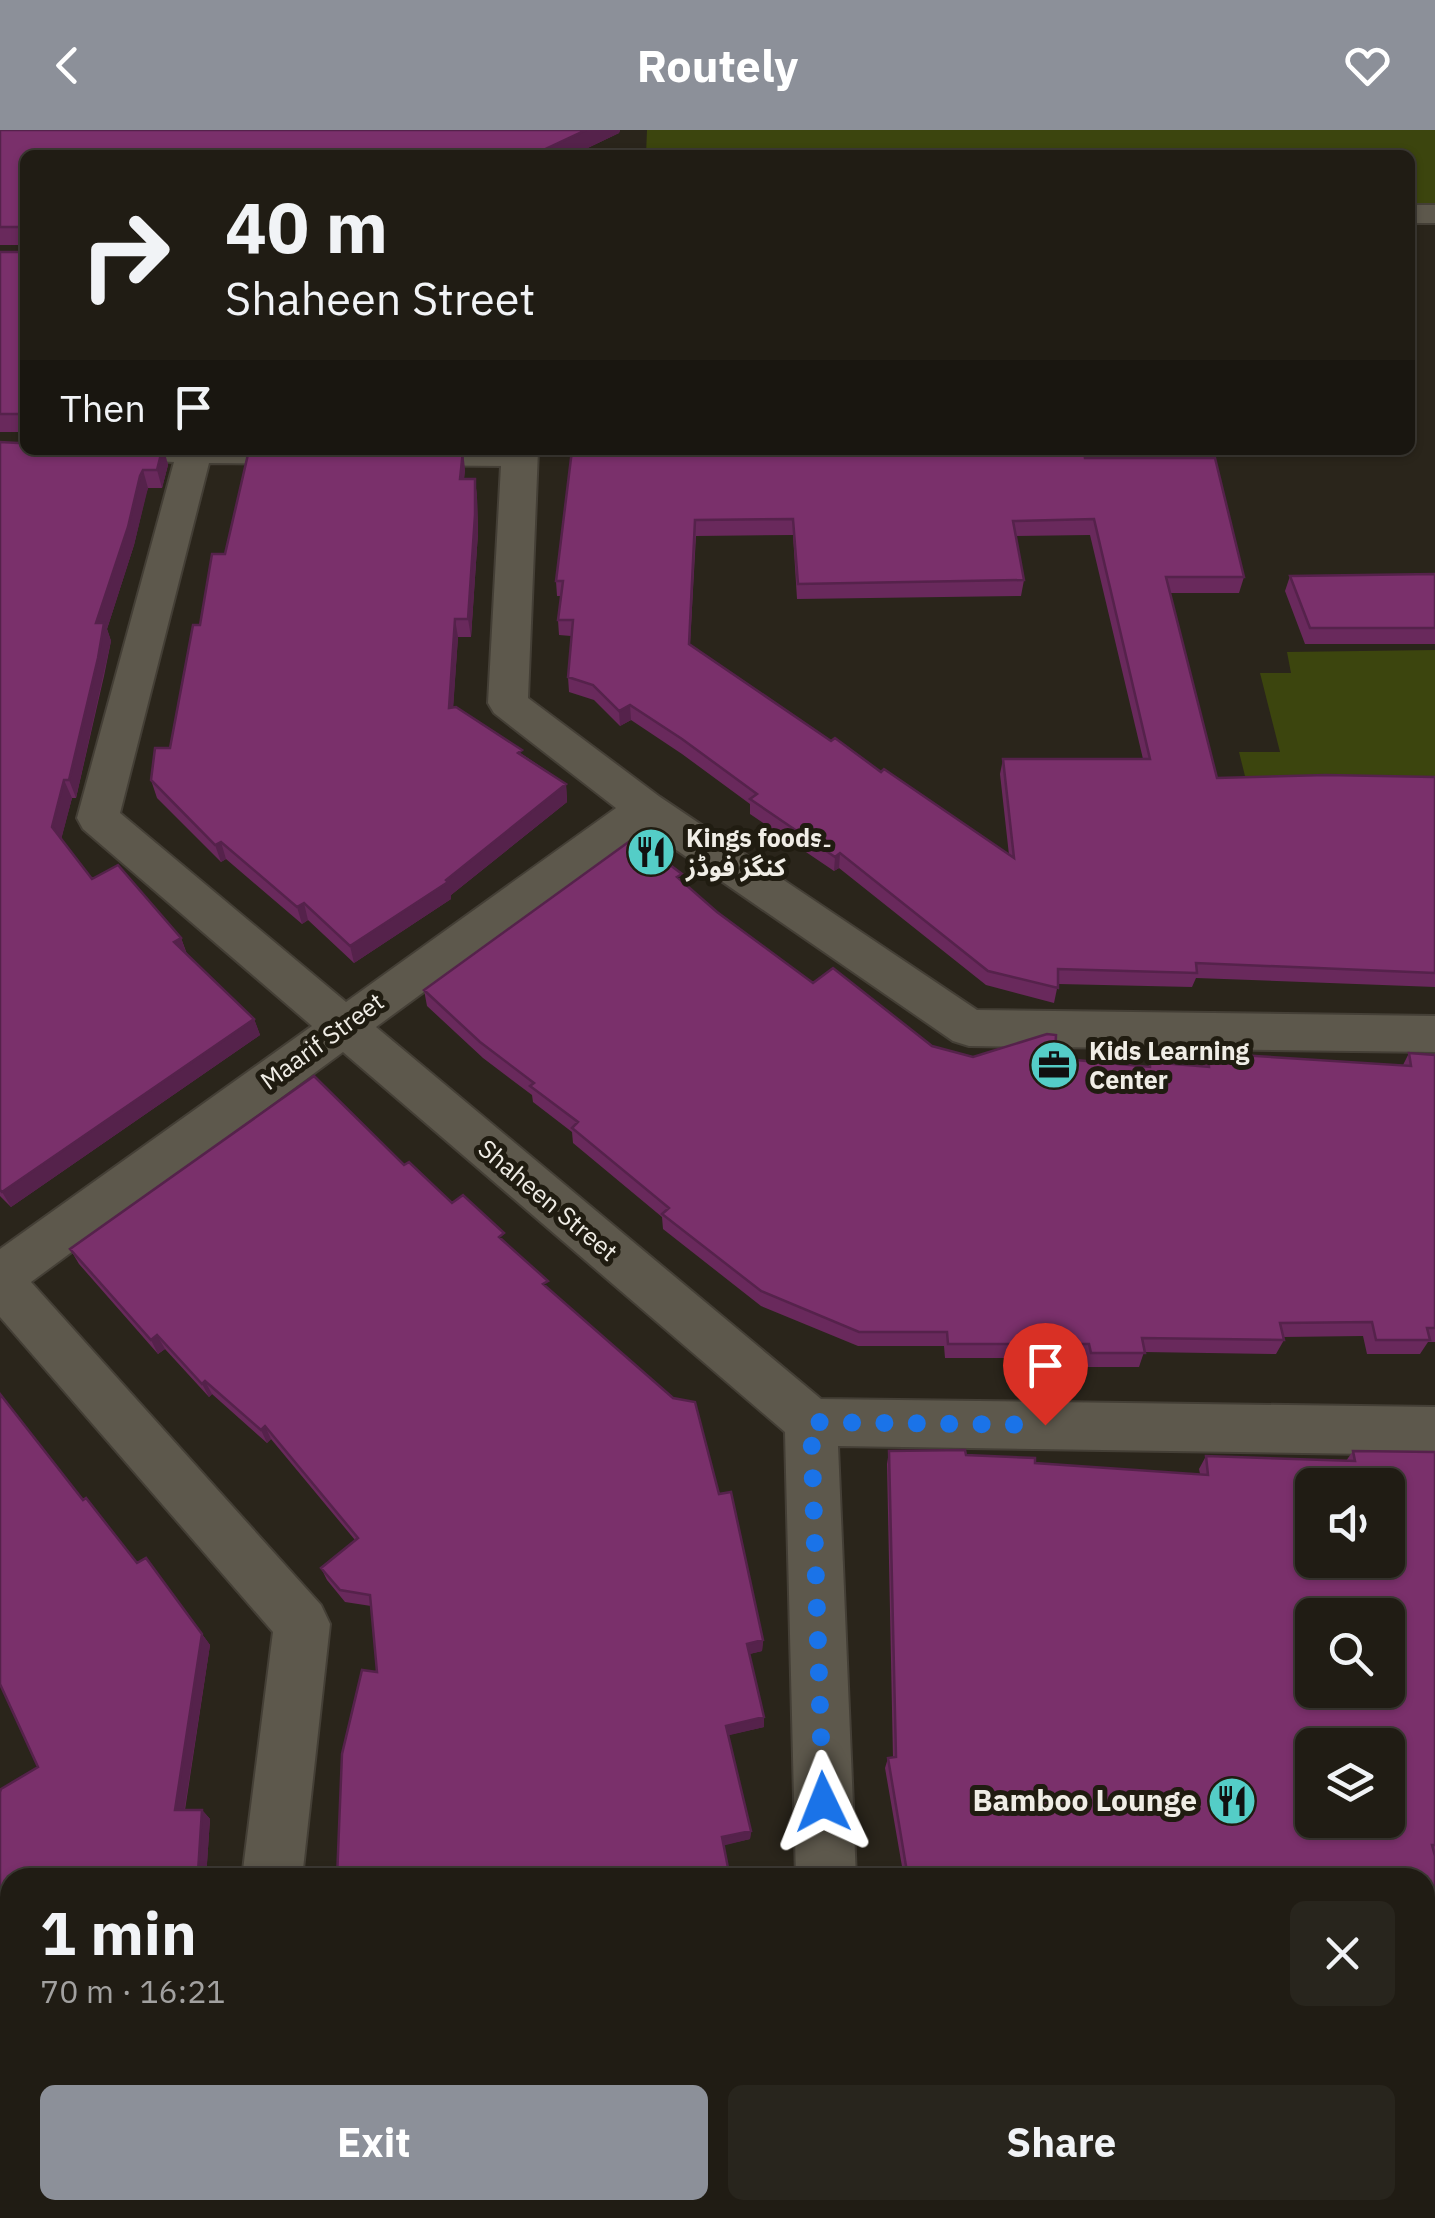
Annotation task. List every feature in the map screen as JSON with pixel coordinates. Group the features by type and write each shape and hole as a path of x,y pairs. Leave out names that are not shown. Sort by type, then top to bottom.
{"street":[{"name":"Shaheen Street","path":"193,455 98,818 811,1422"},
{"path":"520,455 508,703 645,808 969,1028 1435,1034"},
{"name":"Maarif Street","path":"0,1280 645,808"},
{"path":"0,1280 302,1624 273,1868"},
{"path":"826,1868 811,1422 1435,1431"}],"green space":[{"path":"647,130 1435,130 1435,214 1415,214 1415,150 646,150"},
{"path":"1435,650 1435,787 1247,784 1239,752 1280,752 1260,673 1291,673 1287,652"}],"building":[{"path":"0,130 586,130 544,150 20,150 20,227 0,227"},
{"path":"0,252 20,252 20,419 19,414 0,414"},
{"path":"0,442 18,443 20,455 161,455 157,470 143,470 140,476 128,527 96,623 104,623 98,658 69,780 64,780 52,827 92,879 118,865 181,938 174,942 254,1019 2,1192"},
{"path":"248,455 463,455 460,479 475,479 468,619 455,619 449,708 456,707 566,784 448,882 350,946 304,903 297,907 221,842 215,845 151,780 155,748 170,748 193,625 200,625 212,554 225,554"},
{"path":"571,455 1215,458 1244,577 1166,577 1217,778 1435,777 1435,973 1196,963 1197,973 1058,969 1058,988 988,971 840,853 835,857 750,799 757,794 682,739 630,705 619,711 593,685 568,677 573,620 558,620 563,581 556,581","holes":["793,519 798,584 1024,580 1013,521 1094,519 1150,759 1003,759 1014,858 689,644 695,520"]},
{"path":"1435,574 1435,628 1310,628 1290,576"},
{"path":"634,838 682,874 677,877 717,912 813,983 833,968 932,1046 973,1057 1047,1034 1056,1035 1055,1058 1150,1067 1150,1062 1209,1067 1208,1053 1411,1066 1409,1053 1435,1055 1435,1328 1427,1328 1430,1340 1376,1340 1372,1322 1280,1323 1284,1340 1142,1338 1145,1353 1091,1353 1089,1344 948,1344 947,1332 859,1332 761,1291 662,1214 669,1208 572,1128 578,1122 530,1086 534,1083 480,1042 424,990"},
{"path":"314,1076 404,1165 409,1162 452,1203 463,1195 504,1233 499,1237 548,1281 543,1284 673,1398 695,1402 719,1494 731,1492 763,1640 747,1644 764,1717 726,1726 751,1831 722,1837 728,1868 337,1868 342,1754 362,1670 377,1672 370,1595 340,1590 321,1568 358,1538 265,1426 261,1430 205,1381 202,1384 157,1335 151,1340 70,1249"},
{"path":"0,1394 137,1563 146,1558 202,1634 175,1810 202,1810 198,1868 0,1868 1,1789 38,1767 0,1684"},
{"path":"965,1450 966,1455 1035,1458 1035,1463 1208,1475 1206,1456 1355,1461 1353,1451 1435,1452 1435,1868 906,1868 888,1758 896,1757 889,1451"}],"place":[{"name":"Kings foods۔ کنگز فوڈز","path":"651,852"},
{"name":"Kids Learning Center","path":"1054,1065"},
{"name":"Bamboo Lounge","path":"1232,1801"}],"route":[{"path":"823,1802 811,1422 1045,1425"}]}
